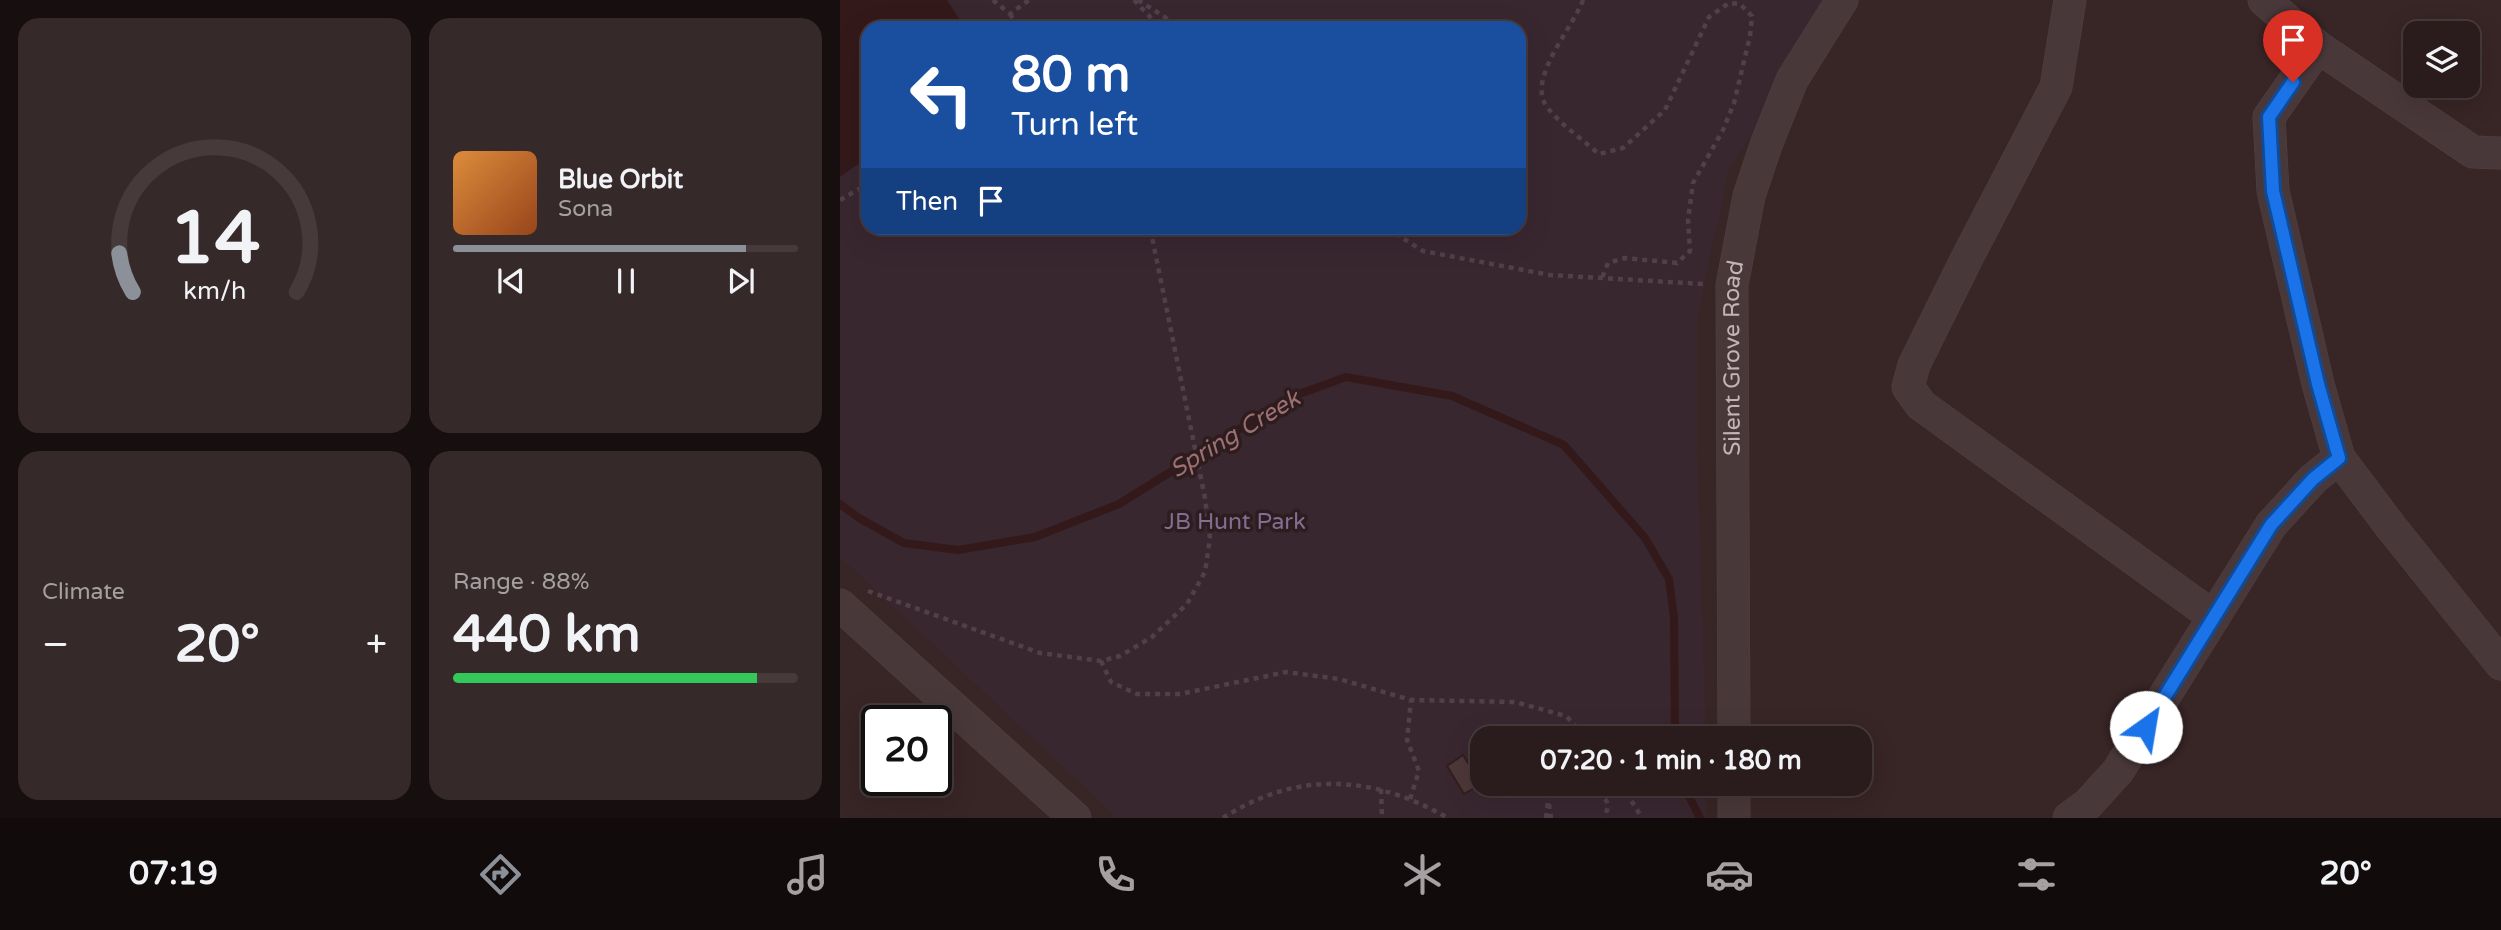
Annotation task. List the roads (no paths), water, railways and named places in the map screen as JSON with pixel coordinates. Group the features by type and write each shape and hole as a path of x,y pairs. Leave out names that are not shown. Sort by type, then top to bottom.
{"street":[{"name":"Silent Grove Road","path":"1734,726 1732,285 1749,196 1766,145 1792,80 1842,0"},
{"path":"2070,0 2056,87 1914,365 1908,387 1922,405 2214,617"},
{"path":"2264,0 2318,47 2473,152 2501,153"},
{"path":"2318,47 2269,117 2273,191 2280,226 2339,458 2399,538 2501,664"},
{"path":"2069,818 2088,804 2118,771 2271,525 2313,479 2339,458"},
{"path":"851,599 1075,818"},
{"path":"1734,796 1734,818"}],"waterway":[{"name":"Spring Creek","path":"840,504 904,543 958,550 1035,537 1119,504 1291,397 1346,377 1452,396 1564,445 1645,538 1669,579 1674,618 1675,726"},
{"name":"Spring Creek","path":"1689,796 1700,818"}],"park label":[{"name":"JB Hunt Park","path":"1235,522"}]}
